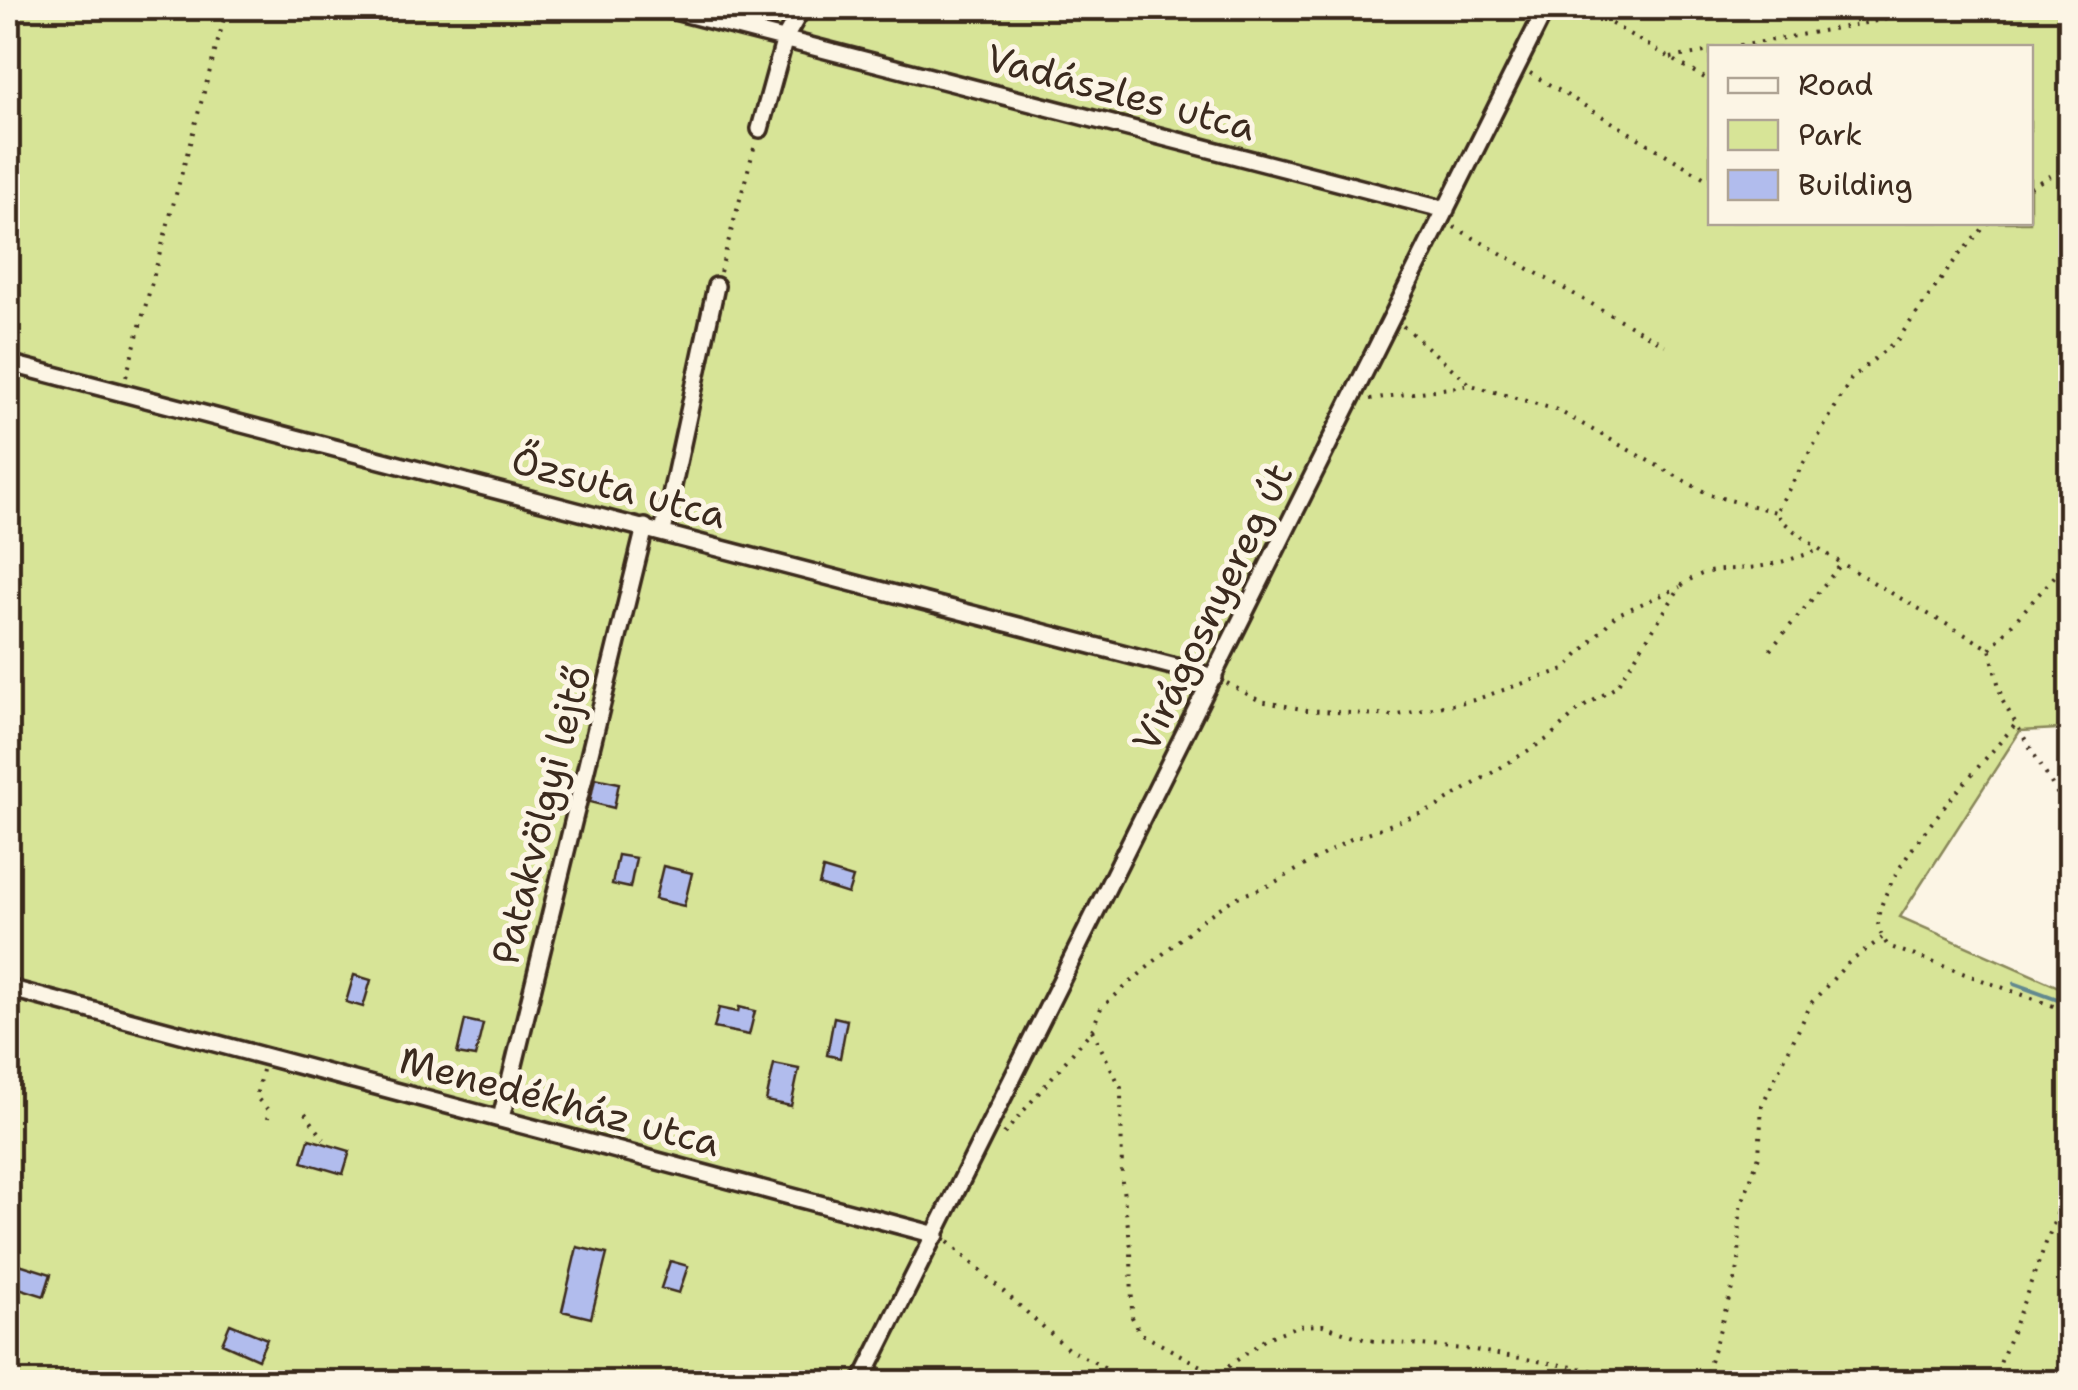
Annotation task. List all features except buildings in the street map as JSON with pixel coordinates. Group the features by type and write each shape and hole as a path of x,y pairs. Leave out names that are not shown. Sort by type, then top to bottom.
{"street":[{"name":"Vadászles utca","path":"664,8 1444,215"},
{"path":"760,129 785,38 802,8"},
{"name":"Virágosnyereg út","path":"936,1234 1546,8"},
{"path":"663,532 716,286"},
{"name":"Őzsuta utca","path":"8,362 1214,677"},
{"name":"Patakvölgyi lejtő","path":"501,1118 645,528"},
{"name":"Menedékház utca","path":"8,988 936,1234"},
{"path":"861,1382 936,1234"}],"path":[{"path":"122,391 227,8"},
{"path":"1584,8 1708,80"},
{"path":"1745,45 1947,8"},
{"path":"1671,58 1708,51"},
{"path":"1517,65 1708,180"},
{"path":"716,286 760,129"},
{"path":"2033,186 2070,165"},
{"path":"1444,215 1666,346"},
{"path":"1776,512 1852,379 1898,339 1958,256 1986,225"},
{"path":"1392,316 1472,386"},
{"path":"1349,402 1472,386 1556,410 1710,495 1776,512"},
{"path":"1776,512 1779,520 1821,550 1990,649 2002,700 2014,726 2070,815"},
{"path":"1214,677 1260,700 1307,710 1394,716 1474,700 1564,669 1616,615 1709,570 1760,567 1821,550"},
{"path":"1990,649 2070,559"},
{"path":"1770,650 1843,562"},
{"path":"981,1144 1006,1134 1092,1030 1101,1008 1234,898 1270,886 1351,839 1434,809 1547,739 1580,710 1616,687 1680,587"},
{"path":"2014,726 1956,795 1894,880 1879,912 1882,938 1888,946 2070,1012"},
{"path":"1704,1382 1739,1265 1740,1210 1759,1156 1762,1105 1812,1002 1846,965 1882,938"},
{"path":"1092,1030 1122,1088 1122,1182 1131,1248 1132,1317 1140,1333 1217,1375"},
{"path":"267,1056 256,1097 269,1111 268,1118"},
{"path":"305,1114 324,1138"},
{"path":"1993,1382 2070,1180"},
{"path":"936,1234 1068,1349 1134,1382"},
{"path":"1217,1375 1267,1338 1297,1326 1323,1324 1366,1340 1474,1350 1660,1382"},
{"path":"1217,1375 1217,1382"}],"green space":[{"path":"8,8 2070,8 2070,716 2057,729 2020,731 1900,917 2070,992 2070,1382 8,1382"}],"waterway":[{"path":"2015,984 2070,1004"}]}
